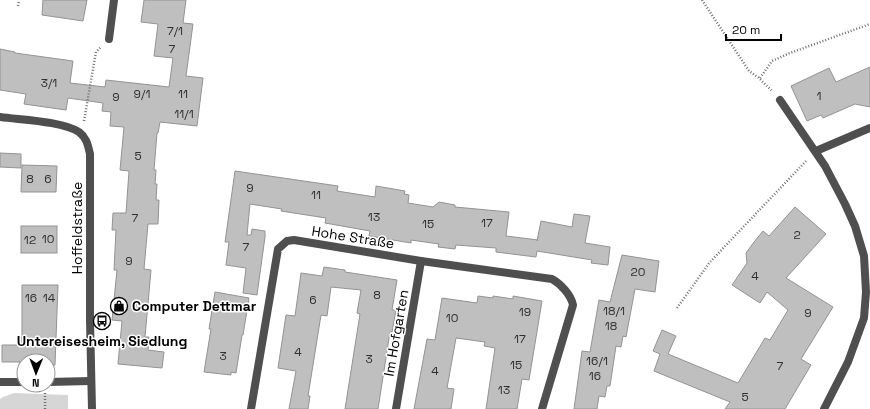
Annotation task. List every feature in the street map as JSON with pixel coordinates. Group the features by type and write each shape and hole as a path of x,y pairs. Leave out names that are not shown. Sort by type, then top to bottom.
{"street":[{"path":"109,39 114,0"},
{"path":"780,100 816,151 845,204 855,226 864,256 867,318 848,362 824,409"},
{"path":"0,117 51,123 69,127 80,133"},
{"path":"816,151 870,128"},
{"name":"Hoffeldstraße","path":"80,133 87,141 90,154 92,409"},
{"name":"Hohe Straße","path":"251,409 278,249 286,241 294,240 421,261 552,279 558,282 571,299 573,305 542,409"},
{"name":"Im Hofgarten","path":"396,409 421,261"},
{"path":"56,382 91,381"},
{"path":"0,382 16,382"}],"path":[{"path":"18,6 19,0"},
{"path":"702,0 750,71 760,78 780,100"},
{"path":"760,78 772,61 870,24"},
{"path":"80,133 85,116 96,52 109,39"},
{"path":"677,308 710,262 816,151"},
{"path":"46,393 46,409"}],"shaded area":[{"path":"14,393 68,395 68,409 0,409 0,399"}],"building":[{"path":"43,0 87,0 83,21 42,15"},
{"path":"144,0 186,0 183,23 193,24 186,76 203,78 197,126 160,122 157,133 154,170 156,170 155,184 157,184 156,200 159,200 158,224 148,224 144,269 151,270 145,337 149,337 148,350 164,352 162,368 118,364 122,321 112,320 117,270 114,270 116,230 112,230 113,213 126,213 129,171 120,170 124,127 110,126 111,112 102,111 103,103 68,98 66,110 24,104 26,94 0,90 0,49 15,53 73,61 70,83 105,87 106,80 169,87 173,58 154,56 158,24 141,22"},
{"path":"870,67 870,107 855,104 823,118 821,115 807,121 791,86 829,68 836,82"},
{"path":"0,153 21,154 21,168 0,167"},
{"path":"22,165 57,166 56,192 21,192"},
{"path":"235,171 338,186 337,191 375,197 376,186 405,191 404,194 409,195 408,203 433,207 439,202 455,205 455,207 509,212 506,236 537,240 541,221 572,227 574,214 590,216 585,243 610,247 608,265 591,263 592,260 537,251 536,257 496,252 496,248 456,245 455,249 438,247 439,244 411,240 411,243 369,236 370,231 325,223 326,218 281,211 282,209 250,204 247,235 251,235 252,229 265,231 265,237 257,295 243,293 246,268 226,265 229,242 225,242"},
{"path":"795,207 826,234 786,278 833,307 801,359 811,365 785,409 725,409 730,402 654,371 660,354 653,351 662,330 676,336 668,354 738,383 765,338 770,340 788,310 767,292 760,303 732,285 747,263 746,253 754,242 763,231 769,236"},
{"path":"21,226 57,226 57,253 21,253"},
{"path":"622,255 659,261 655,292 635,289 626,337 623,336 621,347 616,346 610,386 607,386 605,397 599,396 597,409 574,409 582,351 590,352 599,300 610,302"},
{"path":"324,267 345,270 345,272 397,280 392,310 396,310 392,332 390,332 378,409 345,409 360,314 357,313 361,290 331,287 327,316 321,315 308,396 310,396 308,409 289,409 296,371 278,368 286,315 295,316 301,273 322,276"},
{"path":"22,285 58,285 55,353 16,353 16,362 2,362 2,345 19,345 20,338 22,338"},
{"path":"215,292 249,298 236,373 231,372 231,375 204,372"},
{"path":"478,296 493,298 493,296 513,299 513,296 542,301 529,380 522,379 517,409 486,409 495,348 484,346 485,342 456,338 447,388 454,389 451,409 414,409 427,339 435,340 442,298 477,303"}],"place":[{"name":"Computer Dettmar","path":"119,306"},
{"name":"Untereisesheim, Siedlung","path":"102,321"}]}
